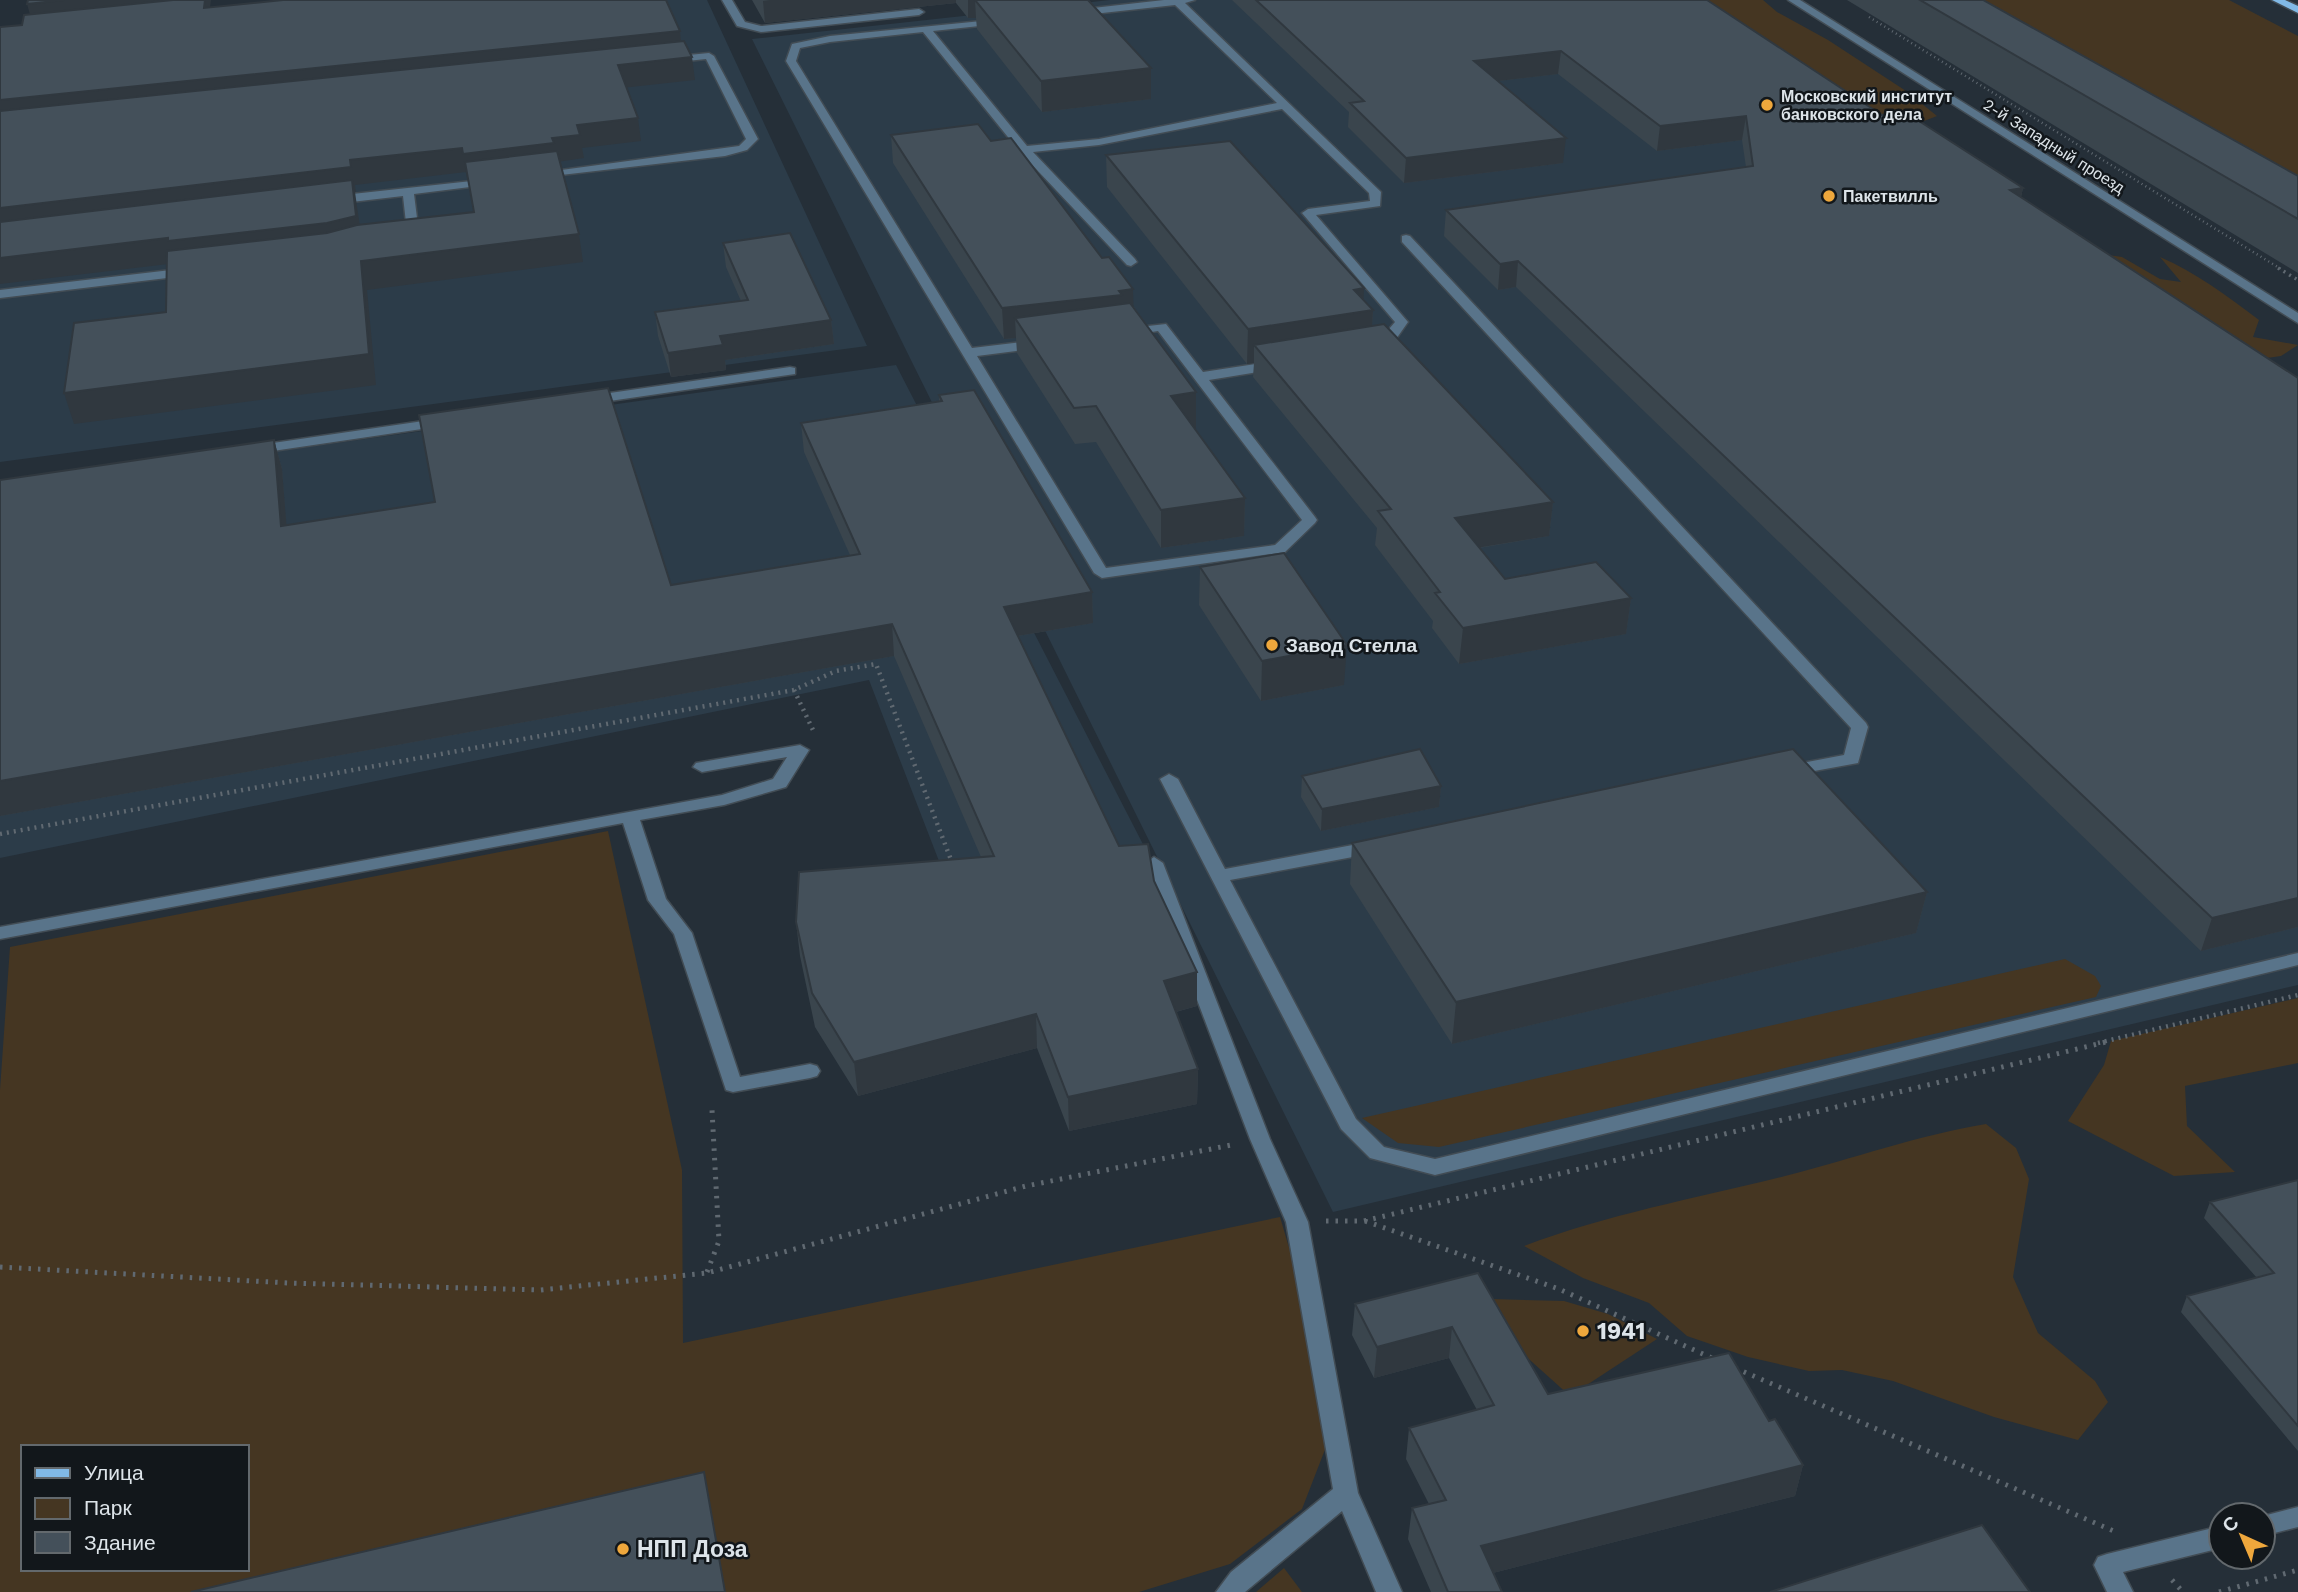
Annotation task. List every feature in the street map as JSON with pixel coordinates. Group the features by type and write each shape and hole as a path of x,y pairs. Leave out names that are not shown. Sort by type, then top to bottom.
{"main road":[{"path":"2277,0 2298,10"}],"street":[{"path":"727,0 741,24 761,29 919,12"},
{"name":"2-й Западный проезд","path":"1793,0 2298,319"},
{"path":"1058,14 1183,1 1375,192 1376,204 1308,213 1402,322 1382,348 1369,351"},
{"path":"1006,20 830,39 796,47 791,61 1102,573 1280,549 1310,520 1161,327 1106,335"},
{"path":"926,29 1024,150 1131,262"},
{"path":"532,176 724,153 743,148 752,139 709,56 654,62"},
{"path":"1024,150 1099,142 1285,105"},
{"path":"326,201 504,180"},
{"path":"386,241 412,234 408,191"},
{"path":"1406,239 1860,727 1852,760 1770,775"},
{"path":"0,294 208,270"},
{"path":"967,353 1051,342"},
{"path":"1200,377 1292,363"},
{"path":"572,403 790,371"},
{"path":"232,454 463,419"},
{"path":"702,767 800,750"},
{"path":"0,933 724,800 780,783 800,750"},
{"path":"1169,779 1348,1124 1377,1153 1435,1167 2298,959"},
{"path":"631,816 657,900 683,933 733,1085 810,1071"},
{"path":"1219,876 1384,845"},
{"path":"1154,863 1260,1139 1297,1222 1346,1493 1389,1592"},
{"path":"1229,1592 1346,1493"},
{"path":"2277,1522 2298,1517"},
{"path":"2120,1592 2107,1565 2207,1540"}],"path":[{"path":"1864,14 2298,280"},
{"path":"0,834 794,690 836,671 876,664 954,867"},
{"path":"794,690 815,734 800,750"},
{"path":"1297,1222 1364,1221 2298,995"},
{"path":"707,1273 719,1241 712,1110"},
{"path":"0,1267 289,1283 540,1290 707,1273 1026,1186 1260,1139"},
{"path":"1364,1221 1559,1289 1719,1361"},
{"path":"1731,1366 2134,1539 2149,1555"},
{"path":"2220,1592 2298,1570"}],"shaded area":[{"path":"448,0 707,0 867,346 0,462 0,43"},
{"path":"1110,0 1671,0 2298,411 2298,985 1333,1212 752,39"},
{"path":"896,365 1147,852 944,874 869,680 0,858 0,490"}],"green space":[{"path":"1697,0 1763,0 1777,12 1828,40 1906,91 1937,116 1919,123 1892,124"},
{"path":"1974,0 2229,0 2298,36 2298,182"},
{"path":"2067,249 2122,257 2160,279 2181,282 2160,257 2199,278 2259,320 2253,337 2298,345 2281,356 2246,361"},
{"path":"608,831 682,1170 683,1343 1280,1217 1321,1356 1331,1434 1302,1509 1230,1564 1139,1592 0,1592 0,1090 10,947"},
{"path":"2065,959 2095,976 2101,986 2096,997 1439,1147 1398,1143 1362,1118"},
{"path":"2298,998 2298,1063 2185,1086 2187,1126 2235,1172 2174,1176 2068,1121 2104,1065 2111,1041"},
{"path":"1986,1124 2016,1148 2029,1179 2013,1277 2038,1333 2095,1381 2108,1402 2078,1440 1994,1417 1893,1381 1842,1370 1809,1371 1748,1357 1687,1336 1649,1303 1583,1278 1524,1246 1621,1216 1785,1176 1935,1134"},
{"path":"1491,1299 1564,1301 1608,1314 1657,1339 1570,1396 1481,1316"},
{"path":"1284,1568 1302,1592 1256,1592"}],"building":[{"path":"28,0 64,0 27,4"},
{"path":"173,0 205,0 204,8 283,0 666,0 680,31 0,100 0,27 22,25 24,15"},
{"path":"975,0 1088,0 1151,68 1041,81"},
{"path":"1256,0 1707,0 1882,115 1905,112 2023,188 2010,190 2298,378 2298,898 2212,918 1518,261 1500,264 1446,210 1753,166 1746,116 1660,126 1561,51 1474,61 1566,138 1406,158 1350,103 1364,101"},
{"path":"1920,0 1983,0 2298,176 2298,219"},
{"path":"684,41 692,57 618,65 638,118 577,125 580,135 552,138 554,143 463,154 462,148 350,160 351,167 0,208 0,111"},
{"path":"978,124 991,141 1011,138 1102,258 1109,257 1133,289 1119,291 1122,295 1002,308 891,135"},
{"path":"1230,141 1364,288 1354,290 1373,310 1248,329 1106,155"},
{"path":"557,151 579,234 361,261 369,354 64,393 74,323 166,312 167,251 327,233 357,225 474,212 465,162"},
{"path":"352,180 356,216 327,223 0,258 0,222"},
{"path":"790,233 831,320 720,336 723,345 668,353 655,312 748,300 723,243"},
{"path":"1130,303 1196,392 1171,396 1245,498 1161,510 1096,406 1074,408 1015,318"},
{"path":"1384,324 1553,502 1455,518 1505,579 1596,562 1631,598 1463,628 1435,593 1440,592 1378,511 1391,509 1254,345"},
{"path":"608,388 671,585 860,554 801,423 942,401 939,395 974,390 1092,592 1004,607 1119,846 1148,844 1154,881 1197,972 1164,981 1198,1069 1068,1097 1036,1014 854,1062 812,993 796,922 799,872 994,856 892,624 0,781 0,480 274,440 281,526 435,502 419,415"},
{"path":"1284,553 1347,645 1262,661 1200,567"},
{"path":"1420,749 1441,786 1322,809 1302,776"},
{"path":"1793,749 1927,892 1456,1002 1352,843"},
{"path":"2298,1180 2298,1426 2187,1296 2274,1273 2210,1202"},
{"path":"1478,1273 1548,1394 1729,1353 1769,1421 1775,1419 1803,1465 1481,1546 1502,1592 1448,1592 1412,1508 1446,1500 1409,1428 1494,1405 1452,1327 1377,1347 1355,1304"},
{"path":"704,1472 725,1592 191,1592"},
{"path":"1982,1525 2030,1592 1770,1592"}],"place":[{"name":"Московский институт банковского дела","path":"1767,105"},
{"name":"Пакетвилль","path":"1829,196"},
{"name":"Завод Стелла","path":"1272,645"},
{"name":"1941","path":"1583,1331"},
{"name":"НПП Доза","path":"623,1549"}]}
